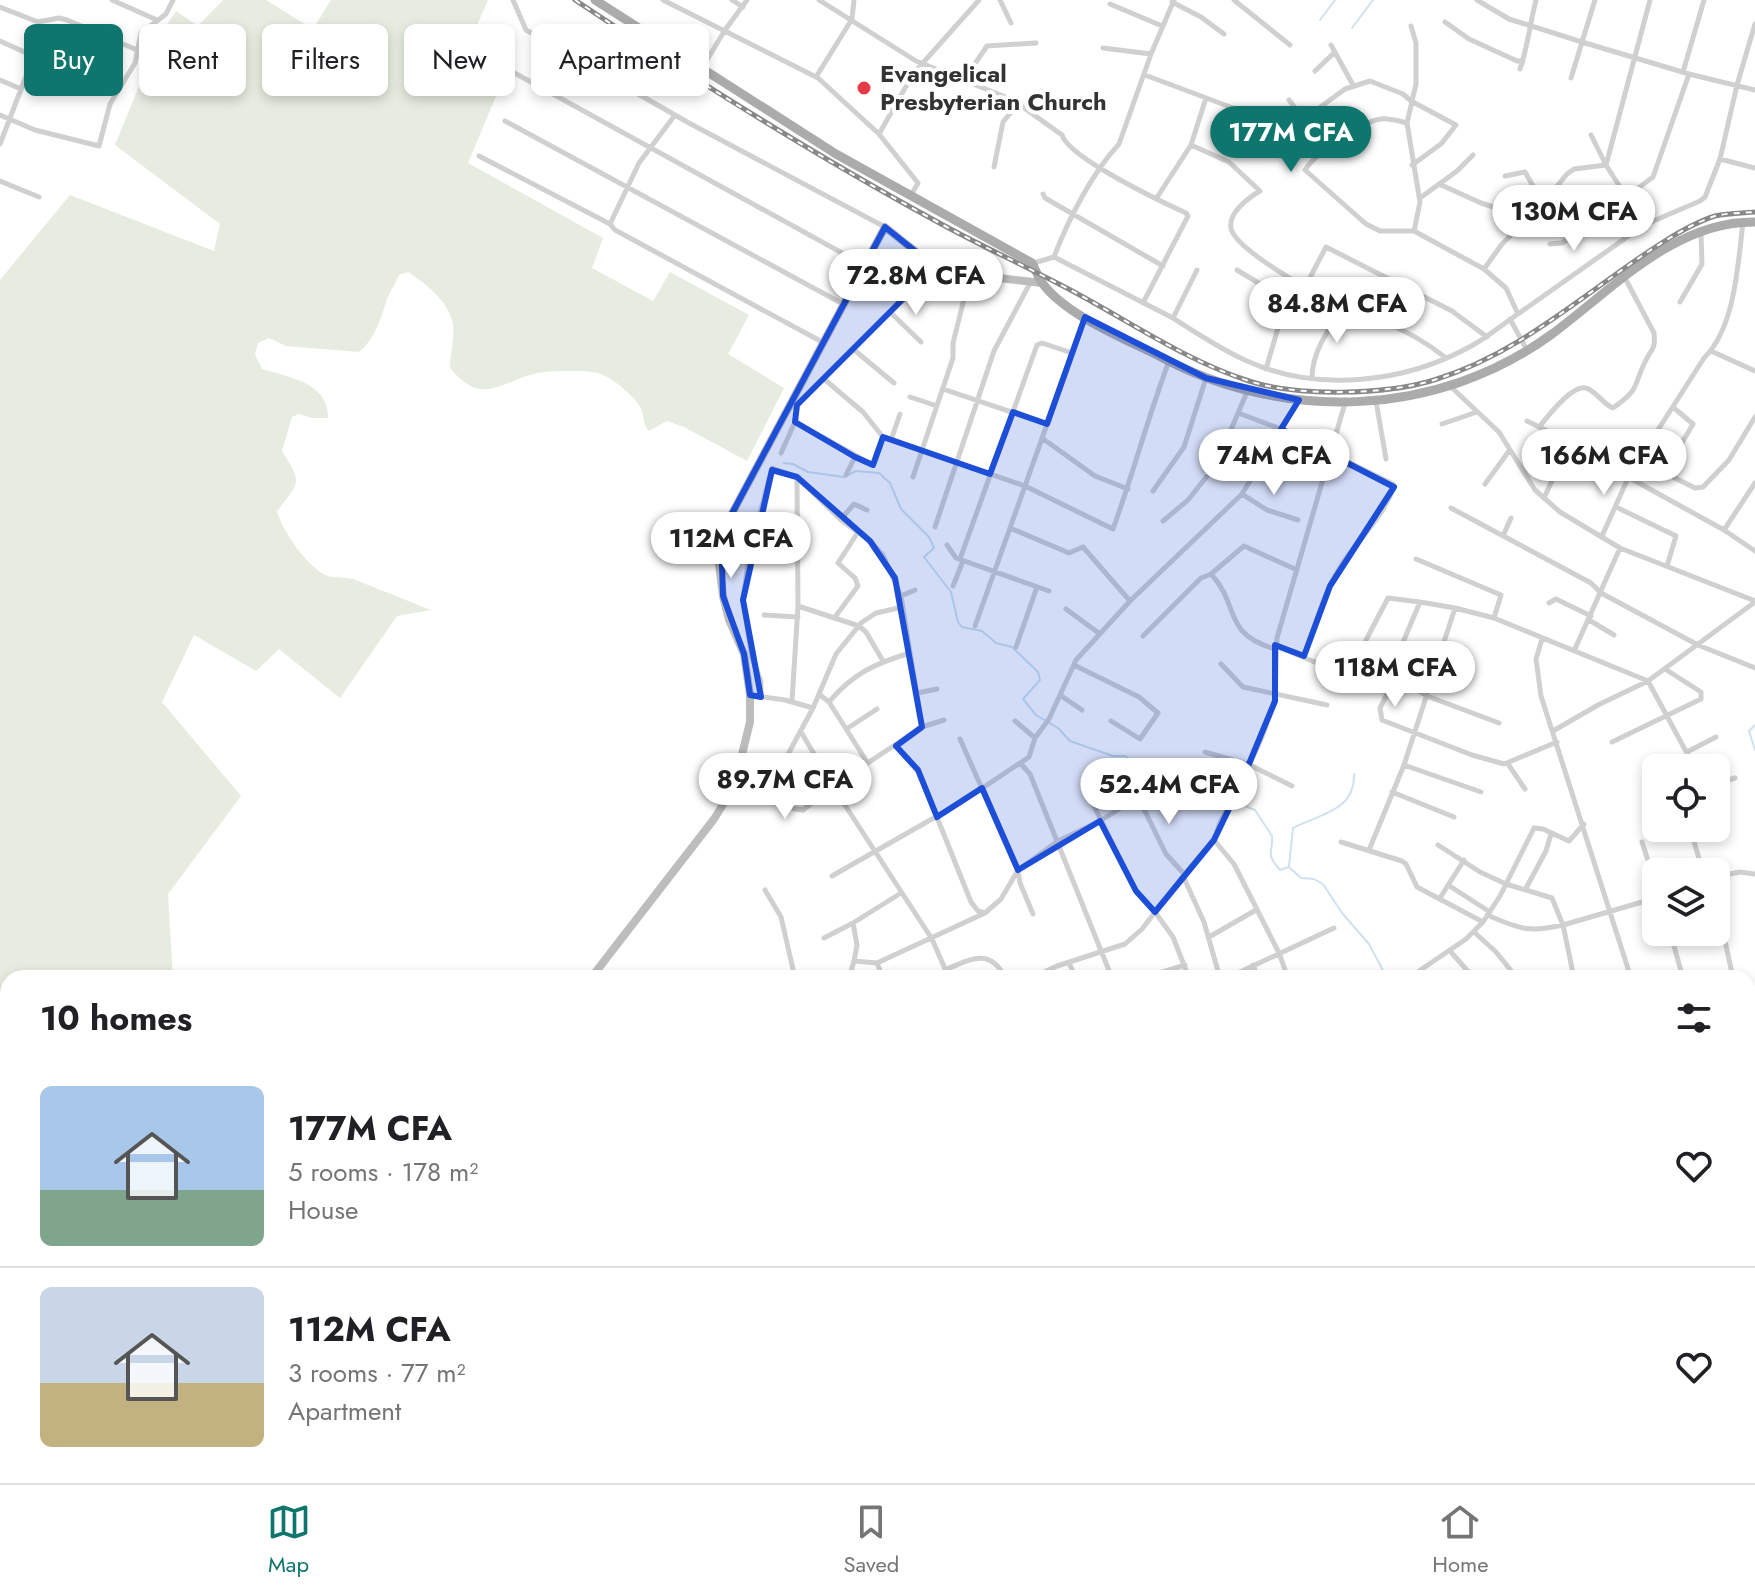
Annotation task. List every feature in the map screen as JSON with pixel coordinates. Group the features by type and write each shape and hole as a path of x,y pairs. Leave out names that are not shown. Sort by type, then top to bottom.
{"main road":[{"path":"595,0 633,24"},
{"path":"709,73 787,124 910,197 1032,263 1042,283 1085,317 1206,378 1247,392 1299,400 1345,403 1376,401 1449,385 1527,350 1654,255 1701,230 1755,222"},
{"path":"597,970 727,801 738,772 750,722 750,695 744,654 729,620 723,596 719,553 721,534 885,227 935,267 1042,283"}],"street":[{"path":"112,0 158,20"},
{"path":"0,115 35,130 99,146 107,112 133,67 143,30 166,14 173,0"},
{"path":"513,0 526,30 675,115 885,227"},
{"path":"663,0 816,77 879,134 918,183 910,197"},
{"path":"732,0 743,7"},
{"path":"709,56 747,0"},
{"path":"819,0 923,64 1018,104 1101,168 1188,216 1143,303"},
{"path":"816,77 852,19 854,0"},
{"path":"879,134 913,74 979,0"},
{"path":"1000,0 1011,23"},
{"path":"1234,0 1290,45"},
{"path":"1477,0 1531,28 1755,90"},
{"path":"1520,69 1536,0"},
{"path":"1571,78 1595,0"},
{"path":"1606,165 1650,0"},
{"path":"1550,244 1567,240 1653,177 1686,73 1704,0"},
{"path":"1054,257 1073,216 1119,144 1173,1 1224,34"},
{"path":"1110,4 1162,26"},
{"path":"0,7 38,22 59,18 67,20 137,50"},
{"path":"1445,22 1469,39 1523,61"},
{"path":"1032,263 1054,257 1173,318 1240,358 1291,376 1377,379 1446,358 1487,337 1644,225 1700,201 1708,191 1720,159 1755,24"},
{"path":"1411,26 1416,43 1416,84 1407,123 1420,198 1414,231"},
{"path":"0,41 33,56 0,144"},
{"path":"958,79 974,65 987,46 1036,43"},
{"path":"1331,45 1353,85"},
{"path":"1103,48 1151,54"},
{"path":"1315,71 1335,52"},
{"path":"515,74 865,265"},
{"path":"1144,75 1249,114"},
{"path":"0,80 21,89"},
{"path":"1304,119 1353,85 1376,82 1403,94 1457,127 1441,144 1412,165"},
{"path":"1156,199 1191,145 1206,98"},
{"path":"1289,100 1327,149"},
{"path":"994,167 1003,122 1018,104"},
{"path":"610,224 627,186 649,149 675,115"},
{"path":"1407,123 1389,119 1371,121 1327,149 1306,167 1305,172 1373,228 1380,231 1414,231 1484,269 1506,288 1518,314"},
{"path":"505,121 844,305"},
{"path":"1591,135 1644,225"},
{"path":"1191,145 1229,162 1260,191 1245,200 1231,221 1233,235 1259,257 1343,308 1361,317 1378,319 1423,341 1446,358"},
{"path":"1420,198 1473,155"},
{"path":"479,156 610,224 660,257 824,343"},
{"path":"1720,159 1755,168"},
{"path":"1484,269 1502,244 1562,179 1574,169 1606,165"},
{"path":"1505,176 1525,172 1533,186 1547,198"},
{"path":"0,181 39,197"},
{"path":"1439,184 1481,203 1527,218"},
{"path":"1043,194 1073,216 1163,266"},
{"path":"1602,536 1630,474 1698,367 1718,342 1737,275 1743,222"},
{"path":"1680,302 1702,264 1701,230"},
{"path":"1266,369 1278,328 1328,247 1452,311 1487,337"},
{"path":"781,453 795,422 797,405 935,267"},
{"path":"1173,318 1197,270"},
{"path":"1237,270 1293,304"},
{"path":"913,477 953,358 953,343 970,274"},
{"path":"1540,426 1561,401 1578,389 1588,389 1613,408 1636,388 1645,361 1654,351 1655,339 1625,278"},
{"path":"935,527 994,351 1030,282"},
{"path":"1312,378 1313,360 1343,308"},
{"path":"890,312 921,342"},
{"path":"975,626 1085,317"},
{"path":"1510,319 1527,350"},
{"path":"953,586 1037,345 1042,343 1072,353"},
{"path":"853,349 894,383"},
{"path":"1711,351 1755,371"},
{"path":"824,379 863,412 883,437 1025,486 1113,529 1128,489 1146,420 1169,361"},
{"path":"1153,491 1184,447 1206,378"},
{"path":"1449,385 1499,432 1535,490 1560,512 1620,548 1755,602"},
{"path":"943,389 1047,424"},
{"path":"1163,521 1188,500 1216,465 1247,392"},
{"path":"910,397 937,406"},
{"path":"832,876 937,817 1021,764 1032,753 1035,738 1049,719 1074,665 1130,601 1242,494 1299,400"},
{"path":"1376,401 1386,459"},
{"path":"1051,970 1125,944 1137,934 1214,840 1262,737 1275,693 1275,647 1345,403"},
{"path":"1663,475 1693,424 1674,408"},
{"path":"1442,424 1477,412"},
{"path":"1238,413 1281,429 1394,487 1388,501 1341,565 1304,656"},
{"path":"891,440 900,414"},
{"path":"1636,465 1695,488 1703,487 1729,460 1755,417"},
{"path":"1527,421 1630,474 1755,551"},
{"path":"795,422 873,465 883,437"},
{"path":"1042,438 1095,476 1128,489"},
{"path":"1544,498 1570,442"},
{"path":"1485,484 1509,451"},
{"path":"846,475 855,457"},
{"path":"761,697 761,681 752,658 743,605 749,555 772,468 797,477 883,555 901,596 922,727"},
{"path":"792,701 798,617 797,477"},
{"path":"1724,530 1755,483"},
{"path":"1242,494 1267,510 1298,520"},
{"path":"841,520 854,504 867,510"},
{"path":"1616,507 1676,536 1667,566"},
{"path":"1451,508 1698,645 1755,668"},
{"path":"1503,536 1511,518"},
{"path":"1010,528 1069,553 1081,546 1130,601"},
{"path":"835,617 858,586 855,578 838,563 858,532"},
{"path":"947,545 962,560 1049,591"},
{"path":"1143,636 1201,578 1211,574 1244,546 1297,570"},
{"path":"1574,651 1620,548"},
{"path":"1416,559 1501,595 1494,618"},
{"path":"1211,574 1245,636 1257,643 1304,656 1341,673 1365,676"},
{"path":"1016,647 1037,587"},
{"path":"901,596 915,590"},
{"path":"1390,673 1377,673 1365,647 1387,599 1455,608 1494,618 1648,681 1687,752 1716,737"},
{"path":"1549,603 1556,599 1614,635"},
{"path":"1390,673 1420,602"},
{"path":"1553,731 1648,681 1755,602"},
{"path":"798,606 859,626 883,661"},
{"path":"767,793 813,708 836,654 859,626 876,613 903,607"},
{"path":"1369,850 1404,765 1455,608"},
{"path":"1066,609 1100,634"},
{"path":"764,615 798,617"},
{"path":"1542,639 1536,659 1541,696 1628,970"},
{"path":"829,702 858,673 910,653"},
{"path":"1221,664 1243,687 1327,705"},
{"path":"1074,665 1139,697 1158,713 1140,739 1111,721"},
{"path":"1612,742 1701,699 1702,696 1665,669"},
{"path":"1390,673 1395,679 1427,696 1499,723"},
{"path":"1395,679 1380,708 1381,718 1415,733 1472,755 1508,764 1557,742"},
{"path":"917,693 937,689"},
{"path":"819,694 829,702 848,728 867,762"},
{"path":"750,695 792,701 813,708"},
{"path":"1060,695 1082,710"},
{"path":"848,728 877,709"},
{"path":"738,772 799,811 922,727 944,720"},
{"path":"1015,721 1035,738"},
{"path":"801,732 932,939 945,970 970,959 988,958 1000,970"},
{"path":"960,739 1018,870 1033,914"},
{"path":"896,746 918,770 971,902 978,911 985,913"},
{"path":"1205,752 1250,765 1292,786"},
{"path":"1021,764 1030,774 1109,970"},
{"path":"1508,764 1525,789"},
{"path":"1404,765 1481,792"},
{"path":"1730,780 1735,778"},
{"path":"1392,792 1454,817"},
{"path":"1088,794 1136,891 1173,937 1187,970"},
{"path":"854,961 877,963 985,913 1001,899 1018,870 1058,841 1100,821 1138,797 1166,854 1184,875 1209,937 1218,970"},
{"path":"1421,970 1450,951 1483,922 1534,828 1571,841 1584,824"},
{"path":"1525,890 1546,851 1551,834"},
{"path":"1214,840 1234,864 1285,970"},
{"path":"1341,842 1406,864 1417,887 1483,922"},
{"path":"1642,842 1647,858"},
{"path":"1438,845 1480,872 1555,900 1572,970"},
{"path":"1440,898 1464,860"},
{"path":"1730,874 1755,874"},
{"path":"1448,885 1488,914 1518,928 1535,931 1642,902"},
{"path":"765,890 781,917 793,970"},
{"path":"824,938 901,893"},
{"path":"1209,937 1256,910"},
{"path":"851,970 857,945 853,923"},
{"path":"1243,970 1334,928"},
{"path":"1474,932 1511,970"},
{"path":"1674,946 1681,970"},
{"path":"1726,946 1731,970"},
{"path":"1450,951 1467,970"},
{"path":"877,963 880,970"},
{"path":"1069,963 1072,970"},
{"path":"1169,970 1185,965"},
{"path":"1253,965 1255,970"}],"highlighted area":[{"path":"885,227 935,267 797,405 795,422 855,457 873,465 883,437 990,474 1013,412 1047,424 1085,317 1206,378 1299,400 1281,429 1394,487 1330,586 1304,656 1275,645 1275,701 1239,788 1214,840 1155,912 1136,891 1100,821 1018,870 982,788 937,817 918,770 896,746 922,727 895,578 870,541 797,477 772,470 743,600 761,697 750,695 744,654 723,596 721,534"}],"shaded area":[{"path":"223,0 266,0 305,24 262,24 262,96 388,96 388,24 316,24 331,0 488,0 478,24 404,24 404,96 496,96 468,163 603,238 592,268 653,301 670,272 749,315 728,354 784,388 747,461 667,421 649,431 641,408 633,398 598,373 542,372 492,388 472,386 450,368 453,324 446,307 429,287 408,272 399,275 373,335 359,352 286,346 269,338 258,343 255,355 262,369 306,383 315,389 327,406 328,418 299,414 292,417 282,451 296,476 291,493 277,511 290,538 321,572 331,577 353,579 431,610 397,616 340,698 279,649 256,671 194,635 162,702 241,796 168,894 173,970 0,970 0,280 70,195 214,251 220,224 115,145 139,86 139,96 246,96 246,24 200,24"},
{"path":"176,11 195,24 168,24"}],"waterway":[{"path":"1320,20 1335,0"},
{"path":"1352,28 1373,0"},
{"path":"914,78 917,75"},
{"path":"784,463 808,472 844,477 856,471 879,473 890,483 901,509 929,537 934,548 924,557 951,592 958,622 962,627 982,631 996,643 1012,647 1038,672 1040,680 1023,699 1036,715 1058,728 1070,741 1113,756 1125,756 1147,777 1159,783 1208,788 1230,799"},
{"path":"1755,725 1749,731 1755,750"},
{"path":"1289,866 1293,828 1342,804 1353,787 1354,774"},
{"path":"1235,802 1255,810 1272,836 1273,860 1280,870 1289,867"},
{"path":"1290,868 1301,878 1314,879 1323,884 1342,913 1369,944 1383,970"}],"railway":[{"path":"575,0 752,114 965,237 1082,296 1199,361 1249,381 1291,390 1342,392 1392,389 1459,371 1527,336 1689,227 1715,216 1755,212"}],"place":[{"name":"Evangelical Presbyterian Church","path":"864,88"}]}
